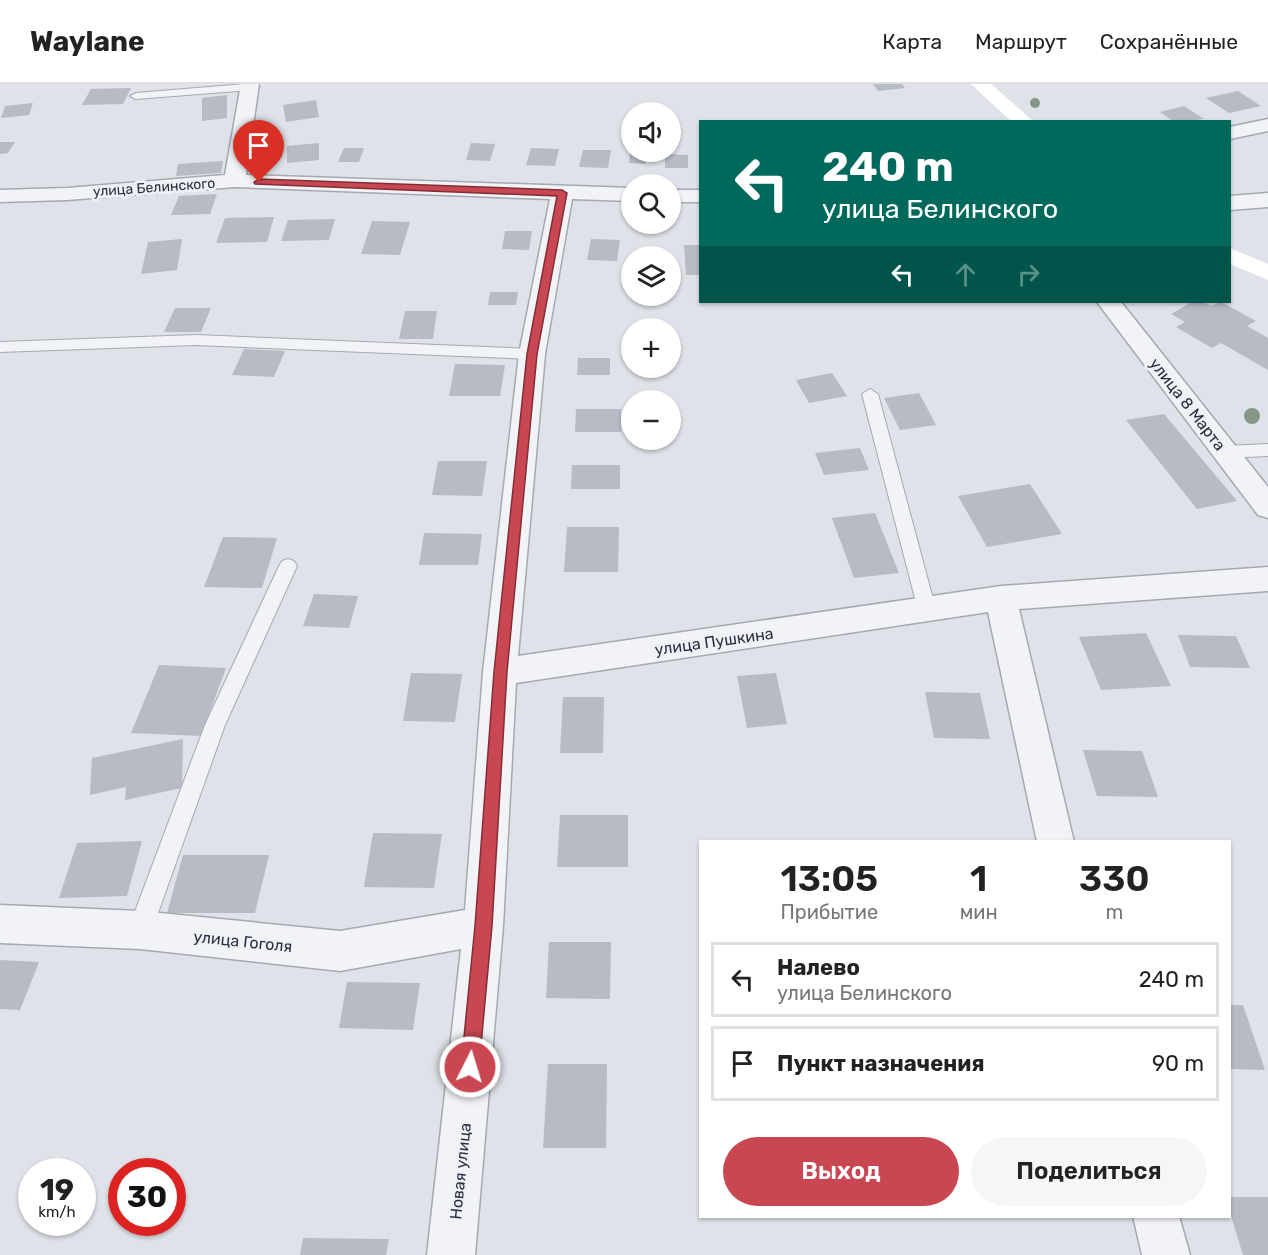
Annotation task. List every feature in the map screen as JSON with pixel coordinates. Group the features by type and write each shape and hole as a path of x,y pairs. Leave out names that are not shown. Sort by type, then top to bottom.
{"main road":[{"path":"980,84 1022,120"},
{"path":"1231,255 1268,273"}],"street":[{"path":"235,181 250,85"},
{"path":"1231,133 1268,124"},
{"name":"улица Белинского","path":"0,196 67,194 235,181 621,195"},
{"name":"Новая улица","path":"452,1255 483,926 500,672 532,354 562,193"},
{"path":"681,195 699,196"},
{"path":"1231,203 1268,200"},
{"name":"улица 8 Марта","path":"1110,303 1268,507"},
{"name":"улица Пушкина","path":"500,672 1002,598 1268,579"},
{"path":"1002,598 1056,840"},
{"name":"улица Гоголя","path":"0,924 140,930 340,951 483,926"},
{"path":"1157,1218 1166,1255"}],"lane":[{"path":"136,96 250,85"},
{"path":"0,347 196,339 532,354"},
{"path":"870,394 927,610"},
{"path":"1225,452 1268,450"},
{"path":"140,930 215,725 288,566"}],"building":[{"path":"873,84 902,84 905,88 878,91"},
{"path":"131,88 123,104 82,105 91,89"},
{"path":"1238,91 1261,106 1229,113 1206,98"},
{"path":"227,95 227,118 202,121 202,98"},
{"path":"316,100 319,117 286,122 283,105"},
{"path":"33,103 29,115 1,118 5,106"},
{"path":"1184,106 1204,119 1171,120 1160,112"},
{"path":"0,142 15,142 8,153 0,154"},
{"path":"319,143 319,160 287,163 287,146"},
{"path":"471,143 495,144 490,161 466,160"},
{"path":"344,148 364,148 359,162 338,162"},
{"path":"531,148 559,149 555,166 526,165"},
{"path":"583,150 611,150 608,168 579,167"},
{"path":"681,155 688,155 688,168 665,168 665,162 681,162"},
{"path":"223,161 221,173 176,176 178,164"},
{"path":"629,162 645,162 645,164"},
{"path":"217,194 210,214 171,215 179,196"},
{"path":"274,217 267,242 216,243 225,218"},
{"path":"335,219 329,240 281,241 288,220"},
{"path":"372,221 410,222 400,255 361,254"},
{"path":"505,231 532,231 529,250 502,249"},
{"path":"182,239 177,270 141,274 148,242"},
{"path":"591,239 620,240 617,261 587,260"},
{"path":"684,245 699,245 699,275 686,275"},
{"path":"490,292 518,292 516,305 488,305"},
{"path":"1190,303 1206,303 1211,306 1223,303 1256,321 1247,326 1268,338 1268,370 1221,343 1212,348 1176,327 1185,322 1171,314"},
{"path":"175,308 211,308 201,332 164,332"},
{"path":"405,311 437,311 433,339 399,339"},
{"path":"244,349 285,351 274,377 232,375"},
{"path":"578,358 610,358 610,375 577,375"},
{"path":"455,364 505,365 500,396 449,396"},
{"path":"832,373 847,396 809,403 796,380"},
{"path":"919,393 936,425 900,430 884,398"},
{"path":"576,409 621,409 621,432 575,432"},
{"path":"1164,414 1237,501 1197,509 1126,420"},
{"path":"860,448 869,470 824,475 815,453"},
{"path":"438,461 487,461 482,496 432,495"},
{"path":"572,465 620,465 620,489 571,489"},
{"path":"1030,484 1062,534 987,547 958,496"},
{"path":"875,513 899,573 854,578 832,518"},
{"path":"567,527 619,527 618,572 564,572"},
{"path":"424,533 482,534 478,565 419,565"},
{"path":"223,537 277,538 262,588 204,587"},
{"path":"314,594 358,596 349,628 303,626"},
{"path":"1146,633 1171,686 1101,690 1079,637"},
{"path":"1178,635 1236,636 1250,668 1190,667"},
{"path":"159,665 226,668 201,736 131,733"},
{"path":"411,673 462,674 455,722 403,721"},
{"path":"776,673 787,724 747,728 737,676"},
{"path":"925,692 980,693 990,739 934,738"},
{"path":"563,697 604,697 603,753 560,753"},
{"path":"183,739 182,788 125,800 126,787 90,795 92,758"},
{"path":"1083,750 1142,751 1158,797 1097,796"},
{"path":"560,815 628,815 628,867 557,867"},
{"path":"373,833 442,834 434,888 364,887"},
{"path":"142,841 127,896 59,898 77,843"},
{"path":"183,855 269,855 255,913 167,913"},
{"path":"549,942 611,942 610,999 546,998"},
{"path":"0,960 39,962 20,1010 0,1009"},
{"path":"347,982 420,983 413,1030 339,1028"},
{"path":"1231,1005 1243,1005 1265,1070 1231,1069"},
{"path":"548,1064 607,1064 606,1148 543,1148"},
{"path":"1231,1197 1268,1197 1268,1255 1243,1255 1231,1216"},
{"path":"303,1238 389,1239 386,1255 300,1255"}],"route":[{"path":"259,182 562,193 532,354 500,672 483,926 470,1067"}]}
